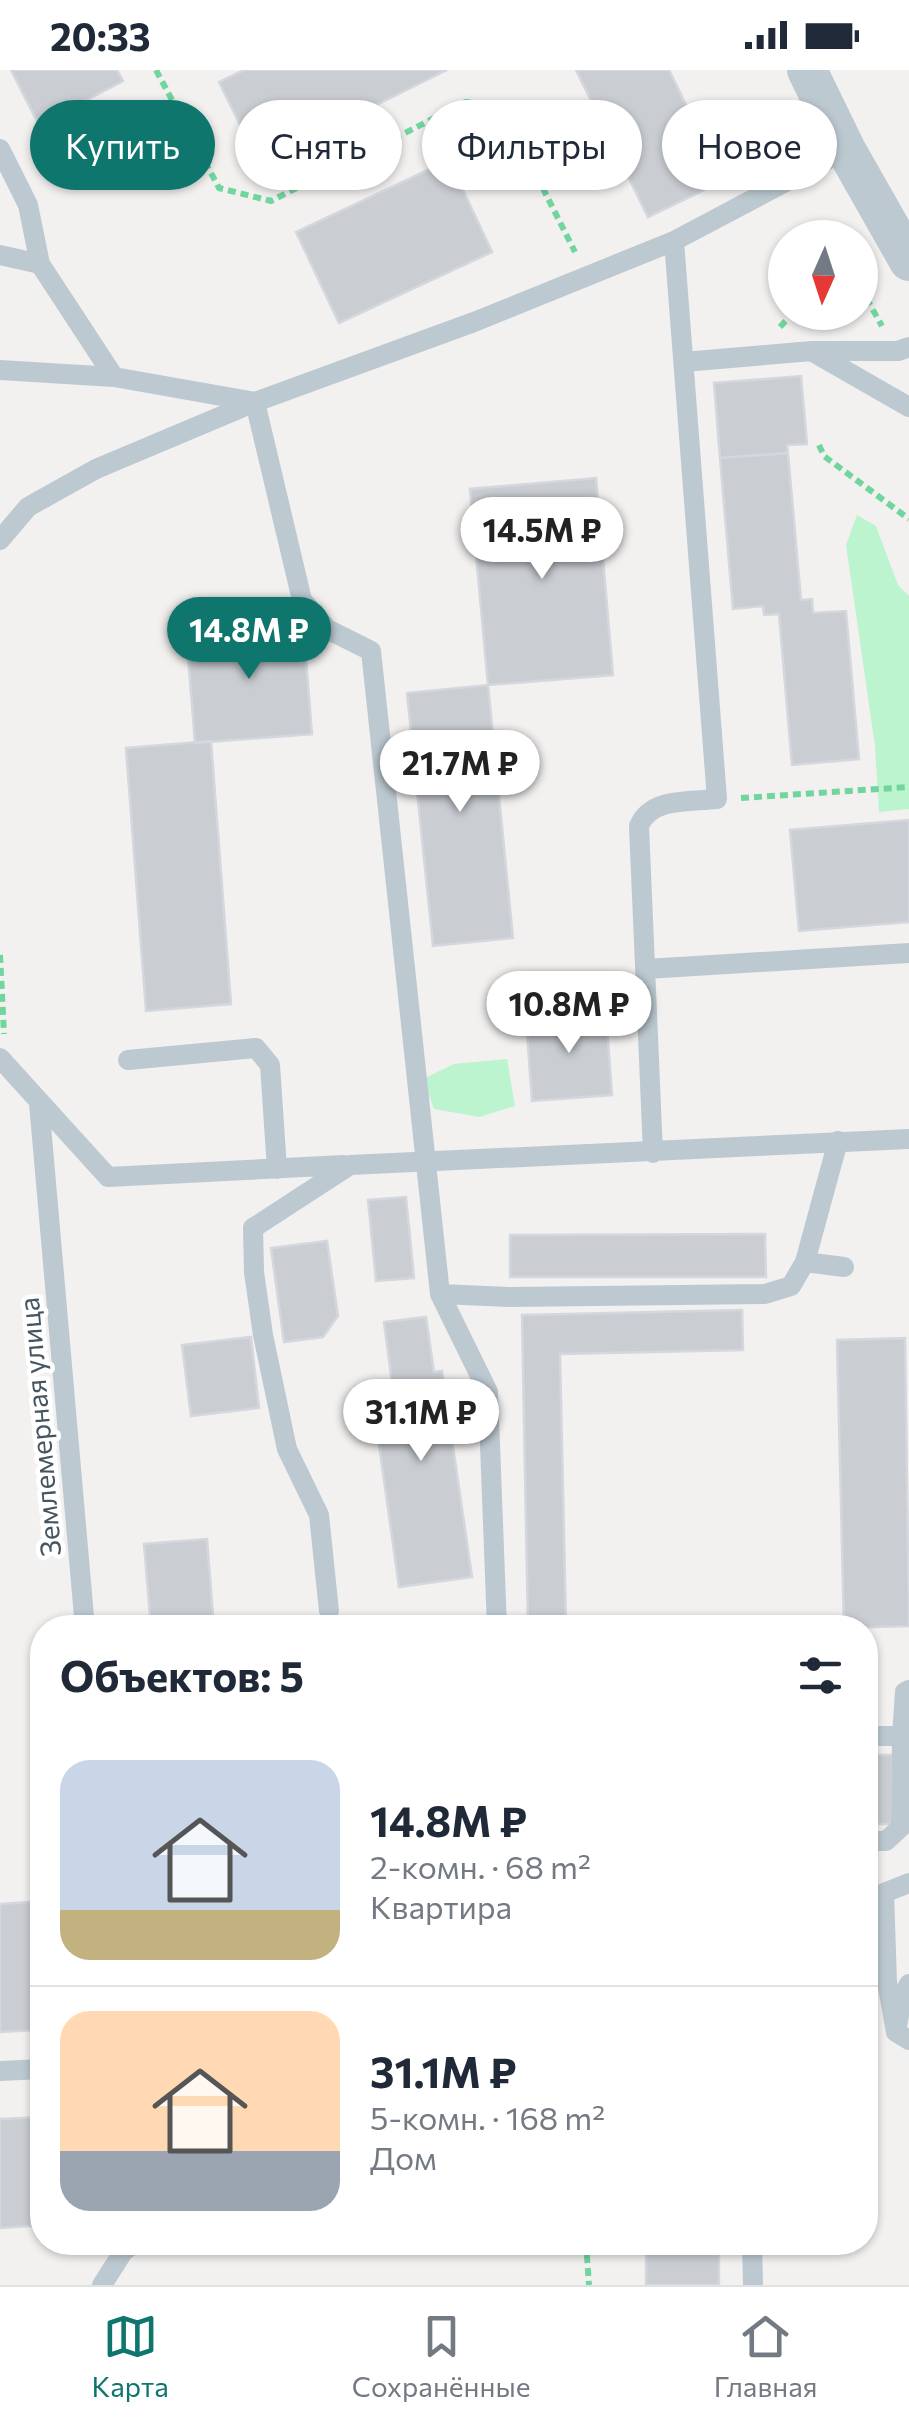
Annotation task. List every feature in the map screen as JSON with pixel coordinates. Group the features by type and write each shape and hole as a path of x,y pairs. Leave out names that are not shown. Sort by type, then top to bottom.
{"street":[{"path":"807,70 846,150 909,260"}],"lane":[{"path":"0,149 28,205 40,264 114,377"},
{"path":"0,540 28,507 96,469 254,402 474,322 674,241 846,150"},
{"path":"654,1153 640,826 653,807 717,800 674,241"},
{"path":"0,255 40,264"},
{"path":"684,362 812,351 898,351 909,347"},
{"path":"812,351 909,407"},
{"path":"0,370 114,377 254,402"},
{"path":"254,402 302,600 327,629 371,651 440,1294 488,1392 497,1615"},
{"path":"646,969 909,953"},
{"path":"128,1060 256,1048 270,1065 277,1169"},
{"path":"3,1061 108,1177 909,1140"},
{"name":"Землемерная улица","path":"39,1103 84,1615"},
{"path":"440,1294 789,1295 804,1262 838,1141"},
{"path":"329,1610 320,1515 287,1448 263,1335 254,1272 253,1228 350,1165"},
{"path":"804,1262 844,1266"},
{"path":"878,1841 886,1841 901,1827 902,1736 905,1692 909,1690"},
{"path":"878,1736 902,1736"},
{"path":"878,1898 909,1883"},
{"path":"884,1893 887,1982 902,2036"},
{"path":"902,2036 902,1998 909,1984"},
{"path":"0,2071 30,2070"},
{"path":"102,2285 121,2255"},
{"path":"752,2255 752,2285"}],"path":[{"path":"156,70 219,188 271,201 466,102 502,107 587,276"},
{"path":"878,318 888,336"},
{"path":"819,444 824,456 909,519"},
{"path":"717,800 909,787"},
{"path":"0,955 3,1061"},
{"path":"587,2255 589,2285"}],"green space":[{"path":"857,515 876,526 898,585 909,596 909,809 879,812 875,746 846,545"},
{"path":"507,1059 515,1106 479,1117 434,1109 423,1079 454,1064"}],"building":[{"path":"11,70 117,70 123,81 87,100 30,100 30,107"},
{"path":"244,70 447,70 386,100 235,100 235,114 219,82"},
{"path":"576,70 669,70 684,100 662,100 662,190 704,190 648,217 635,190 642,190 642,100 591,100"},
{"path":"422,173 422,190 463,190 492,252 339,323 296,232 385,190 402,190 402,182"},
{"path":"801,376 807,444 787,445 788,453 720,458 714,383"},
{"path":"788,453 801,600 812,599 813,613 846,611 859,759 792,765 779,614 764,615 763,606 733,609 720,458"},
{"path":"596,478 613,675 488,685 470,489"},
{"path":"303,622 312,734 195,743 186,631"},
{"path":"488,685 513,938 433,946 407,693"},
{"path":"211,741 231,1004 146,1011 126,748"},
{"path":"909,820 909,922 799,931 790,830"},
{"path":"606,1012 612,1095 532,1101 526,1018"},
{"path":"406,1197 414,1278 376,1281 368,1200"},
{"path":"765,1234 766,1277 510,1277 510,1235"},
{"path":"327,1241 338,1316 323,1337 284,1342 271,1248"},
{"path":"742,1310 743,1350 560,1354 566,1615 528,1615 522,1315"},
{"path":"426,1317 434,1372 442,1371 472,1577 399,1587 375,1416 396,1413 384,1322"},
{"path":"251,1337 259,1408 191,1416 182,1345"},
{"path":"905,1338 909,1626 878,1627 878,1615 844,1615 837,1340"},
{"path":"207,1539 213,1615 150,1615 144,1544"},
{"path":"878,1755 892,1755 892,1824 878,1824"},
{"path":"30,1902 30,2030 0,2032 0,1904"},
{"path":"30,2118 30,2226 0,2228 0,2119"},
{"path":"646,2255 719,2255 719,2285 646,2285"}]}
